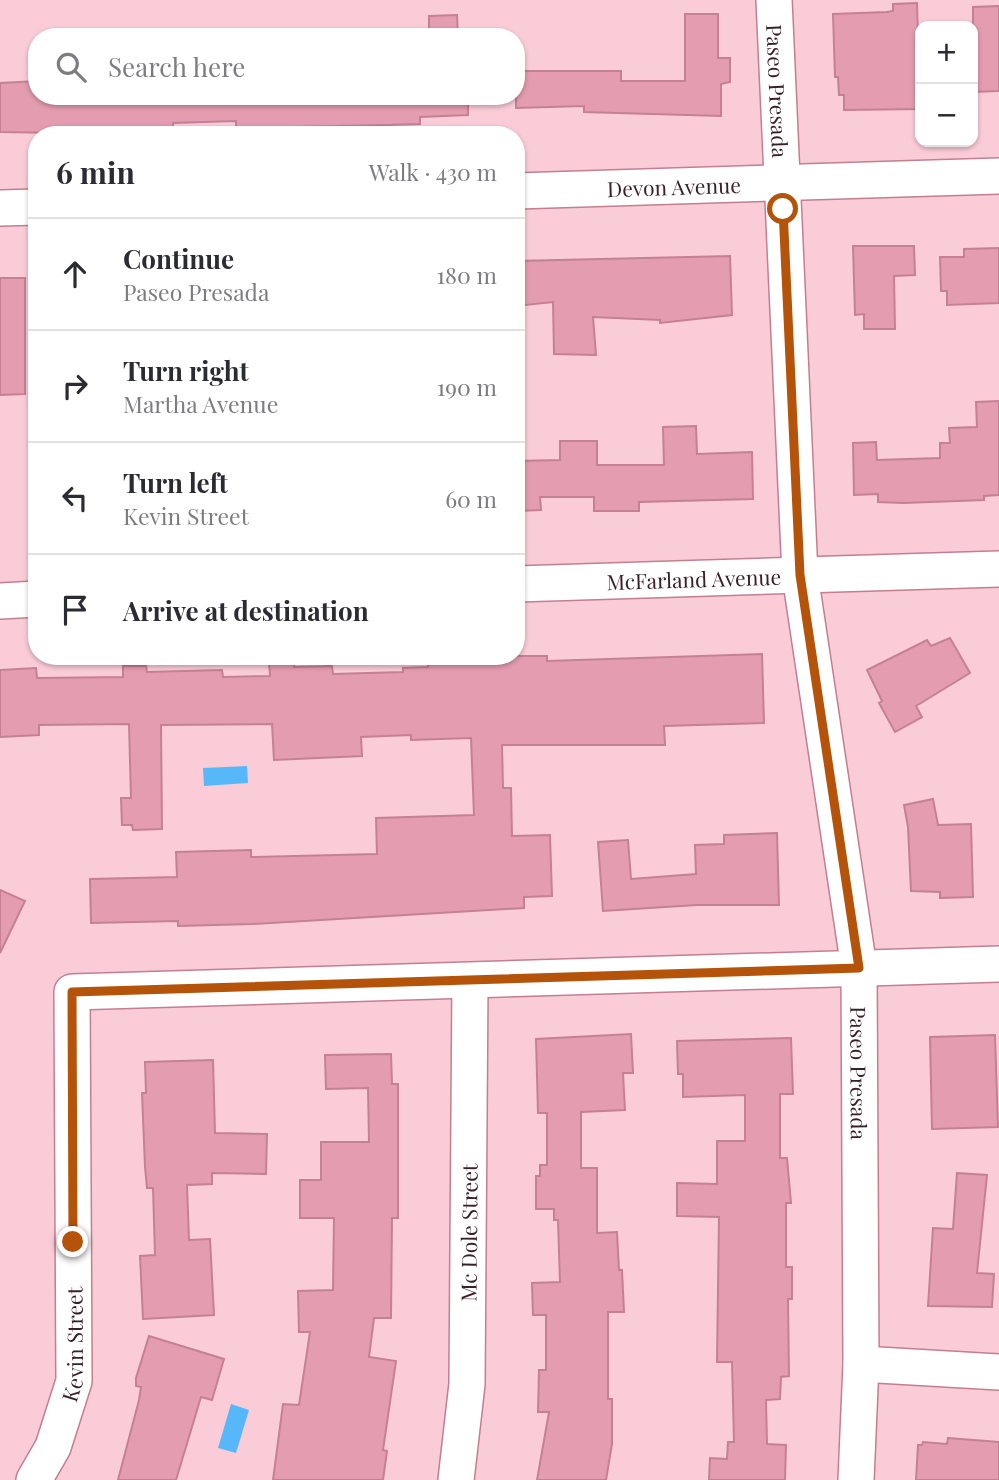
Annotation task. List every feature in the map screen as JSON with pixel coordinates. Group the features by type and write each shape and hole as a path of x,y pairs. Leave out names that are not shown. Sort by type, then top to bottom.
{"street":[{"name":"Paseo Presada","path":"774,0 800,575 859,968 861,1364 856,1480"},
{"name":"Devon Avenue","path":"525,191 999,176"},
{"path":"0,208 28,207"},
{"name":"McFarland Avenue","path":"525,584 999,569"},
{"path":"0,601 28,600"},
{"path":"470,982 999,964"},
{"name":"Kevin Street","path":"34,1480 53,1447 74,1381 72,992 470,982"},
{"name":"Mc Dole Street","path":"456,1480 467,1384 470,982"},
{"path":"861,1364 999,1372"}],"water":[{"path":"247,766 248,783 204,786 203,768"},
{"path":"231,1404 249,1410 236,1453 218,1448"}],"building":[{"path":"917,3 915,109 844,110 844,95 839,95 838,77 835,77 833,14 893,11 893,4"},
{"path":"999,6 999,91 978,92 978,21 973,21 973,7"},
{"path":"685,14 718,14 718,58 730,58 730,82 721,84 721,116 584,112 584,106 516,108 516,105 525,105 525,71 621,71 621,81 685,81"},
{"path":"457,15 458,28 429,28 429,16"},
{"path":"28,81 28,105 468,105 468,115 420,117 420,124 236,126 236,121 173,123 173,126 28,126 28,132 0,132 0,83"},
{"path":"853,246 914,246 915,275 894,276 895,329 864,329 864,314 855,315"},
{"path":"999,248 999,303 947,305 947,291 941,291 940,257 964,257 964,249"},
{"path":"730,256 732,315 660,323 660,320 593,317 596,355 554,354 553,302 525,305 525,261"},
{"path":"0,278 25,278 25,394 0,395"},
{"path":"999,401 999,495 984,496 984,500 903,503 878,502 878,494 854,495 853,443 876,442 877,460 940,458 940,443 950,443 949,428 977,427 976,402"},
{"path":"696,426 697,454 752,452 753,499 639,502 639,511 594,511 594,497 540,497 541,510 525,511 525,461 560,460 560,441 597,441 597,465 664,465 663,427"},
{"path":"950,638 970,673 916,706 922,717 895,732 879,703 882,701 867,670 927,640 931,646"},
{"path":"762,654 764,723 664,726 665,745 502,745 503,788 511,788 512,836 550,835 552,896 524,897 524,908 252,924 178,926 178,921 91,923 90,879 177,877 176,852 251,850 251,857 377,854 376,818 474,815 471,738 411,740 411,735 361,737 362,756 274,760 272,724 161,725 162,829 133,830 132,825 122,825 121,798 131,798 129,724 39,725 39,735 0,737 0,670 36,668 37,678 123,677 123,666 146,666 147,672 222,670 223,677 270,676 269,665 332,666 333,674 403,672 403,668 428,665 525,665 525,656 547,656 547,661"},
{"path":"933,799 938,825 971,824 973,897 940,898 940,892 911,891 908,827 904,805"},
{"path":"777,833 779,905 697,905 603,911 598,842 628,840 631,879 696,874 695,845 724,844 724,835"},
{"path":"0,890 25,901 0,953"},
{"path":"631,1034 633,1073 623,1073 625,1110 581,1112 581,1168 597,1168 597,1233 617,1232 619,1270 622,1270 624,1312 608,1312 608,1399 612,1399 612,1444 606,1480 537,1480 549,1412 538,1412 539,1370 546,1370 546,1315 533,1315 532,1283 560,1282 558,1220 554,1220 554,1209 536,1209 536,1176 540,1176 540,1165 547,1165 547,1113 538,1113 536,1039"},
{"path":"995,1035 998,1127 932,1129 930,1037"},
{"path":"791,1038 793,1094 780,1094 780,1158 787,1158 791,1203 786,1203 786,1267 792,1267 792,1299 788,1299 789,1376 781,1377 780,1399 766,1400 767,1444 786,1445 785,1480 709,1480 710,1458 727,1459 728,1442 734,1442 732,1362 717,1362 719,1217 677,1216 677,1183 717,1184 717,1141 745,1141 745,1095 683,1097 683,1074 678,1074 677,1041"},
{"path":"391,1054 392,1084 398,1084 398,1218 392,1218 391,1318 374,1318 369,1357 396,1361 383,1450 387,1451 383,1480 273,1480 283,1404 299,1405 310,1332 299,1332 298,1291 333,1290 334,1218 300,1218 300,1180 321,1180 321,1142 369,1142 368,1088 326,1089 325,1055"},
{"path":"213,1060 215,1133 267,1134 266,1174 212,1173 212,1184 187,1185 189,1240 210,1239 214,1315 143,1319 140,1256 155,1255 153,1188 147,1188 145,1167 142,1093 146,1093 145,1062"},
{"path":"957,1173 987,1175 977,1273 994,1274 992,1307 928,1306 933,1228 953,1229"},
{"path":"149,1336 224,1359 212,1400 201,1397 176,1480 118,1480 139,1400 141,1387 136,1386 136,1378"},
{"path":"948,1438 999,1442 999,1480 916,1480 918,1445 923,1442 947,1444"}],"route":[{"path":"73,1242 72,992 470,982 859,968 800,575 783,209"}]}
